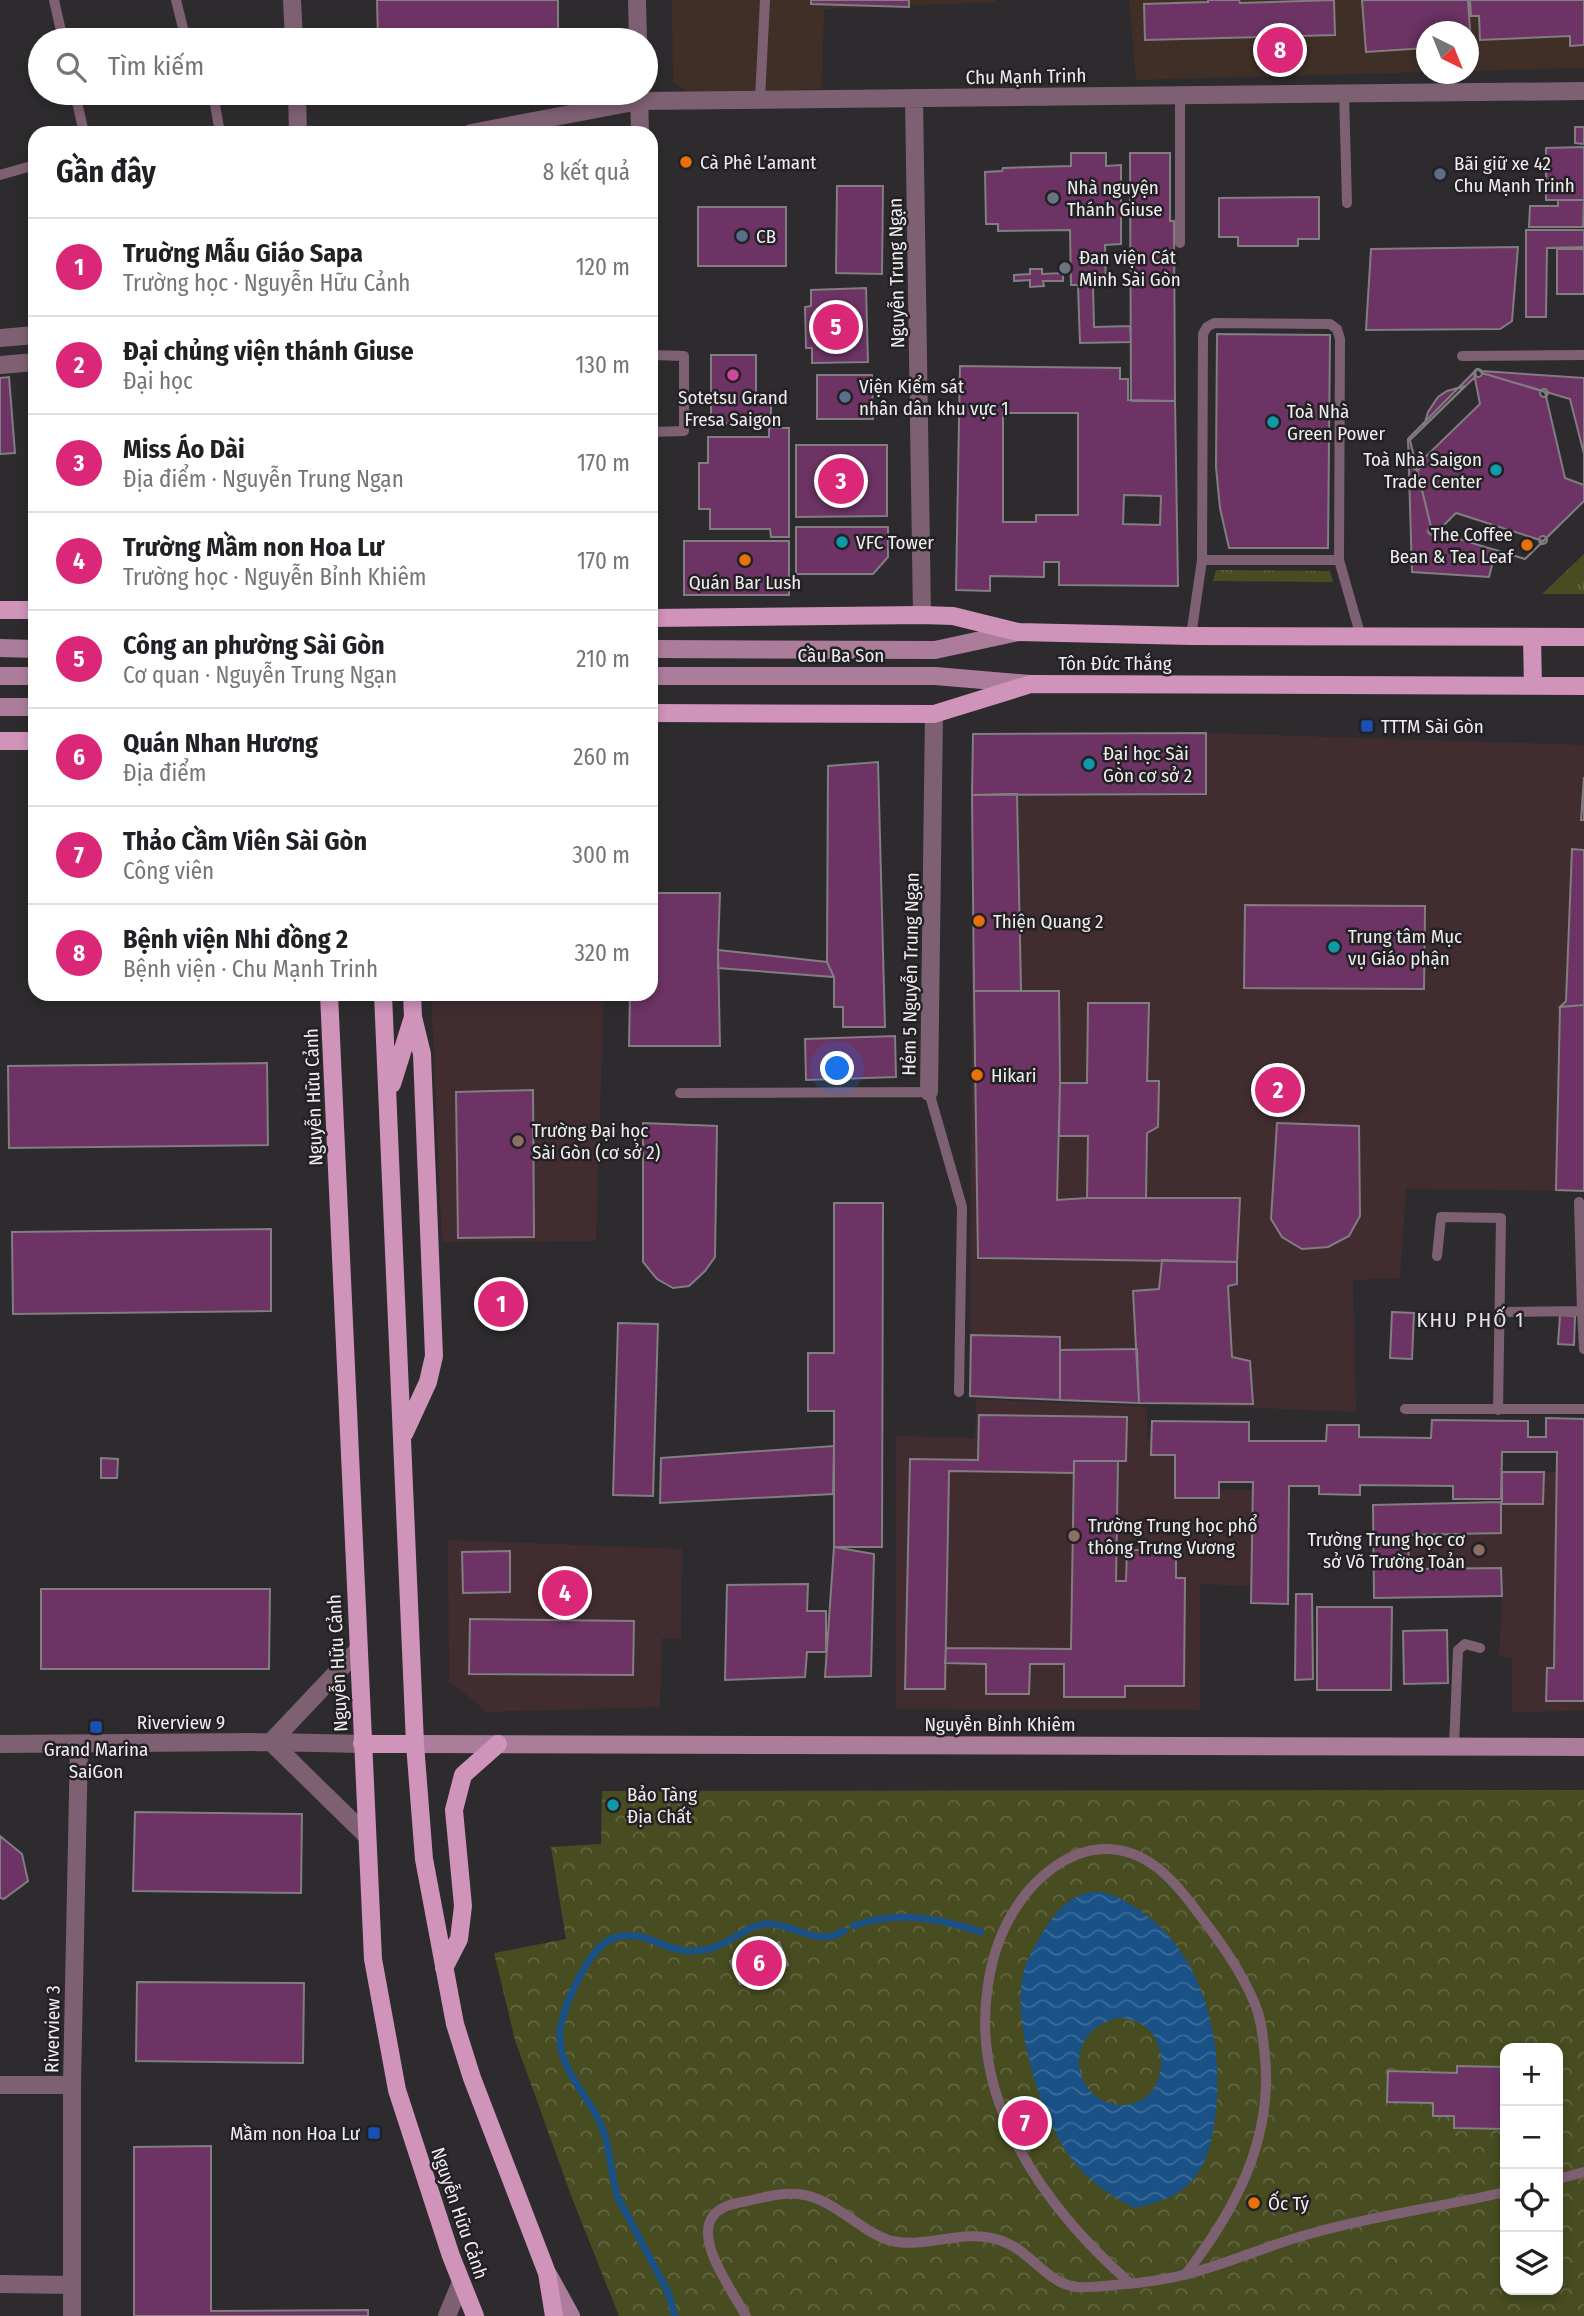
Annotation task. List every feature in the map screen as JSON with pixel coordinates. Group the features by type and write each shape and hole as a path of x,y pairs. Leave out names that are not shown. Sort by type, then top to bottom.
{"main road":[{"path":"0,610 28,610"},
{"name":"Tôn Đức Thắng","path":"658,618 922,615 953,616 1018,632 1191,636 1584,637"},
{"name":"Cầu Ba Son","path":"658,649 935,650 1018,632"},
{"path":"1532,637 1534,686"},
{"path":"0,648 28,649"},
{"path":"0,676 28,676"},
{"name":"Cầu Ba Son","path":"658,676 935,676 1031,684"},
{"name":"Tôn Đức Thắng","path":"658,713 934,714 1031,684 1584,686"},
{"path":"0,707 28,707"},
{"path":"0,741 28,741"},
{"name":"Nguyễn Hữu Cảnh","path":"329,1001 373,1959 397,2090 461,2282 475,2316"},
{"path":"383,1001 415,1744 424,1859 456,2024 472,2078 547,2273 571,2316"},
{"path":"403,1437 428,1382 434,1356 422,1054 413,1017 412,1001"},
{"path":"388,1098 413,1017"},
{"path":"362,1744 415,1744"},
{"name":"Nguyễn Bỉnh Khiêm","path":"415,1744 1584,1747"},
{"path":"444,1968 458,1939 463,1906 456,1857 454,1810 463,1775 498,1744"},
{"path":"424,1859 456,1857"},
{"path":"547,2273 554,2316"}],"street":[{"path":"292,0 293,28"},
{"path":"637,0 638,28"},
{"name":"Chu Mạnh Trinh","path":"658,97 760,99 1584,91"},
{"name":"Nguyễn Trung Ngạn","path":"914,97 922,615"},
{"path":"297,105 298,126"},
{"name":"Chu Mạnh Trinh","path":"504,126 602,105"},
{"path":"639,105 640,126"},
{"path":"0,338 28,336"},
{"path":"0,365 28,363"},
{"name":"Hẻm 5 Nguyễn Trung Ngạn","path":"929,1092 934,714"},
{"path":"358,1650 271,1742 366,1835"},
{"name":"Riverview 9","path":"0,1744 362,1744"},
{"name":"Riverview 3","path":"72,2316 72,2085 79,1744"},
{"path":"0,2085 72,2085"},
{"path":"447,2316 461,2282"},
{"path":"0,2284 72,2285"}],"lane":[{"path":"54,0 60,28"},
{"path":"176,0 183,28"},
{"path":"760,99 765,0"},
{"path":"1344,93 1347,203"},
{"path":"1180,95 1180,243"},
{"path":"78,105 82,126"},
{"path":"215,105 219,126"},
{"path":"0,175 28,167"},
{"path":"1191,636 1202,560 1203,334 1207,327 1214,323 1330,324 1337,329 1340,339 1339,560 1361,637"},
{"path":"658,355 684,356 684,431 658,432"},
{"path":"1462,356 1584,355"},
{"path":"1202,560 1339,560"},
{"path":"680,1093 929,1092"},
{"name":"Hẻm 5 Nguyễn Trung Ngạn","path":"929,1092 962,1207 959,1392"},
{"path":"1579,1202 1584,1349"},
{"path":"1437,1256 1441,1217 1501,1219 1498,1410"},
{"path":"1500,1312 1582,1311"},
{"path":"1405,1409 1584,1409"},
{"path":"1454,1746 1458,1650 1465,1644 1480,1648"},
{"path":"1130,2284 1077,2232 1034,2174 1001,2109 993,2084 985,2034 989,1974 993,1955 1008,1920 1041,1878 1069,1857 1087,1852 1118,1850 1134,1855 1150,1863 1175,1882 1232,1962 1255,2003 1262,2027 1266,2089 1260,2136 1251,2164 1226,2216 1185,2275"},
{"path":"1563,2178 1584,2172"},
{"path":"746,2316 716,2262 708,2240 709,2223 713,2216 724,2208 782,2193 796,2192 820,2199 880,2237 893,2241 986,2236 1016,2247 1054,2278 1077,2287 1130,2284 1185,2275 1286,2240 1333,2227 1500,2193"}],"shaded area":[{"path":"672,0 996,0 824,9 822,89 693,93 673,83"},
{"path":"1129,0 1584,0 1584,68 1479,71 1479,21 1416,21 1416,72 1136,80"},
{"path":"1206,733 1584,745 1584,1191 1406,1189 1400,1278 1353,1280 1356,1412 970,1396 973,734"},
{"name":"Trường Đại học Sài Gòn (cơ sở 2)","path":"431,1001 604,1001 596,1241 442,1242"},
{"name":"Trường Trung học phổ thông Trưng Vương","path":"976,1399 1147,1407 1147,1438 1179,1438 1178,1489 1252,1490 1252,1586 1200,1584 1200,1710 896,1709 896,1436 975,1438"},
{"name":"Trường Trung học cơ sở Võ Trường Toản","path":"1546,1418 1584,1419 1584,1711 1512,1712 1512,1658 1499,1656 1502,1596 1374,1598 1373,1505 1502,1502 1502,1472 1557,1472 1557,1453 1547,1452"},
{"path":"448,1540 682,1549 681,1639 662,1638 660,1707 487,1712 449,1681"}],"green space":[{"path":"1584,554 1584,594 1542,594"},
{"path":"1216,570 1330,571 1333,582 1213,581"},
{"path":"1584,1790 1584,2316 619,2316 572,2198 515,2040 494,1953 566,1939 551,1847 601,1844 602,1791"}],"water":[{"path":"1097,1892 1116,1896 1162,1928 1180,1950 1195,1976 1206,2003 1213,2032 1217,2061 1215,2119 1203,2165 1188,2185 1174,2195 1134,2208 1092,2180 1077,2166 1060,2141 1041,2098 1022,2024 1022,1981 1030,1955 1057,1912 1082,1895","holes":["1117,2018 1137,2021 1150,2031 1158,2045 1161,2062 1159,2078 1151,2092 1139,2102 1122,2105 1106,2102 1093,2093 1084,2081 1079,2067 1080,2052 1086,2038 1098,2026"]}],"building":[{"path":"377,0 558,0 558,28 378,28"},
{"path":"811,0 909,0 909,7 811,4"},
{"path":"1239,0 1240,3 1334,0 1335,35 1145,40 1144,4"},
{"path":"1362,0 1468,0 1469,21 1416,21 1416,49 1366,52"},
{"path":"1470,0 1584,0 1584,45 1570,46 1570,36 1480,40 1479,16 1471,16"},
{"path":"1575,127 1584,127 1584,144 1575,143"},
{"path":"1584,147 1584,200 1546,200 1546,148"},
{"name":"Nhà nguyện Thánh Giuse","path":"1071,153 1106,153 1106,166 1121,165 1121,244 1105,245 1106,285 1071,285 1070,230 998,231 998,224 986,224 985,172 1002,171 1003,168 1071,166"},
{"path":"1130,153 1170,153 1170,221 1174,221 1175,401 1131,401"},
{"path":"837,186 883,186 882,274 836,273"},
{"path":"1319,197 1319,239 1298,239 1298,246 1238,246 1238,237 1219,237 1219,198"},
{"path":"1558,200 1584,200 1583,227 1529,227 1530,206 1558,206"},
{"name":"CB","path":"698,207 786,207 786,266 698,266"},
{"path":"1526,230 1584,230 1584,247 1547,248 1546,317 1526,317"},
{"path":"1518,247 1512,321 1500,329 1366,330 1371,249"},
{"path":"1557,249 1584,249 1584,294 1557,294"},
{"path":"1030,269 1042,269 1042,274 1063,273 1063,281 1043,281 1044,286 1030,287 1030,280 1014,281 1014,275 1030,274"},
{"path":"1093,285 1094,327 1130,326 1131,342 1080,343 1078,286"},
{"path":"866,288 868,362 812,363 812,348 806,348 805,307 811,306 811,290"},
{"name":"Toà Nhà Green Power","path":"1217,334 1330,335 1328,548 1229,548 1220,508 1216,467"},
{"name":"Sotetsu Grand Fresa Saigon","path":"711,355 756,355 756,395 771,395 771,423 711,424"},
{"path":"960,366 1120,368 1120,379 1128,379 1128,400 1175,401 1178,586 1059,585 1059,562 1044,562 1044,577 990,576 990,591 956,590","holes":["1003,413 1078,413 1078,515 1036,515 1036,522 1003,522","1124,495 1161,496 1160,525 1123,524"]},
{"name":"Toà Nhà Saigon Trade Center","path":"1477,369 1584,378 1584,501 1525,559 1496,550 1489,577 1412,572 1408,439"},
{"name":"Toà Nhà Saigon Trade Center","path":"1477,369 1482,373 1570,399 1584,454 1584,501 1525,559 1436,532 1431,535 1428,531 1431,527 1410,440 1476,376"},
{"path":"1478,369 1482,373 1545,392 1565,478 1584,485 1584,501 1543,541 1456,513 1434,535 1428,531 1431,527 1416,466 1480,404 1474,373"},
{"path":"1478,369 1482,373 1478,377 1474,373"},
{"name":"Viện Kiểm sát nhân dân khu vực 1","path":"817,375 872,375 873,419 817,419"},
{"path":"9,377 15,453 0,454 0,378"},
{"path":"1465,386 1424,426 1428,412 1438,397 1447,391"},
{"path":"1544,389 1548,393 1544,397 1540,393"},
{"path":"769,428 789,428 789,537 771,537 770,529 710,529 710,509 699,509 699,463 708,463 708,437 769,437"},
{"path":"796,445 887,445 887,516 796,517"},
{"path":"1417,462 1421,466 1417,470 1413,466"},
{"name":"VFC Tower","path":"796,527 888,527 888,557 873,574 796,574"},
{"path":"1432,527 1436,531 1432,535 1428,531"},
{"path":"1543,536 1547,540 1543,544 1539,540"},
{"path":"684,541 789,541 789,595 684,595"},
{"name":"Đại học Sài Gòn cơ sở 2","path":"1206,733 1206,794 972,795 973,734"},
{"path":"878,762 885,1027 843,1027 843,1007 834,1007 834,977 827,962 828,766"},
{"path":"1584,777 1584,820 1581,820"},
{"path":"1017,794 1021,991 974,991 972,795"},
{"path":"1572,849 1584,850 1584,1005 1560,1007 1566,1001"},
{"path":"658,893 720,893 720,1046 629,1046 630,1001 658,1001"},
{"name":"Trung tâm Mục vụ Giáo phận","path":"1245,905 1425,906 1424,989 1244,988"},
{"path":"718,950 827,962 834,977 718,968"},
{"path":"974,991 1059,991 1057,1200 1240,1198 1237,1262 978,1258"},
{"path":"1088,1003 1149,1003 1147,1081 1159,1081 1158,1127 1147,1133 1146,1198 1087,1198 1088,1136 1059,1136 1060,1083 1087,1083"},
{"path":"1584,1005 1584,1191 1556,1190 1560,1007"},
{"path":"895,1036 896,1077 806,1080 805,1039"},
{"path":"267,1063 268,1145 9,1148 8,1066"},
{"path":"533,1090 534,1237 458,1238 456,1092"},
{"path":"643,1123 717,1126 715,1257 689,1286 673,1288 657,1279 643,1262"},
{"path":"1277,1123 1359,1126 1360,1216 1349,1236 1328,1247 1302,1249 1282,1237 1271,1219"},
{"path":"834,1203 883,1203 882,1547 834,1547 834,1411 808,1411 808,1353 834,1353"},
{"path":"271,1229 271,1311 13,1314 12,1232"},
{"path":"1162,1260 1237,1262 1237,1284 1228,1286 1232,1357 1250,1361 1253,1404 1139,1403 1133,1291 1159,1289"},
{"path":"1392,1312 1414,1313 1412,1359 1390,1358"},
{"path":"1560,1315 1575,1316 1574,1345 1558,1344"},
{"path":"618,1323 658,1324 653,1496 613,1495"},
{"path":"971,1335 1060,1337 1060,1400 970,1396"},
{"path":"1137,1349 1139,1403 1060,1400 1060,1350"},
{"path":"979,1415 1127,1417 1126,1461 1074,1461 1074,1473 949,1471 945,1689 905,1689 910,1459 978,1460"},
{"path":"1546,1418 1584,1419 1584,1701 1546,1701 1547,1668 1554,1668 1557,1452 1502,1452 1501,1499 1453,1499 1453,1486 1360,1485 1360,1495 1319,1494 1319,1486 1289,1486 1288,1604 1251,1603 1253,1482 1219,1482 1219,1498 1175,1498 1175,1455 1151,1455 1152,1421 1249,1422 1249,1441 1326,1441 1327,1425 1359,1425 1359,1437 1431,1438 1432,1420 1528,1421 1528,1437 1546,1437"},
{"path":"834,1446 833,1494 660,1503 661,1458"},
{"path":"101,1458 118,1459 117,1478 101,1478"},
{"path":"1074,1461 1118,1461 1116,1581 1126,1581 1127,1550 1176,1550 1176,1578 1185,1578 1184,1686 1125,1686 1125,1697 1064,1697 1064,1664 1030,1664 1029,1694 986,1694 986,1664 945,1663 946,1648 1071,1649"},
{"path":"1502,1472 1544,1472 1543,1504 1502,1504"},
{"path":"1501,1502 1501,1533 1408,1535 1409,1569 1501,1568 1502,1596 1374,1598 1373,1505"},
{"path":"834,1547 874,1554 871,1676 825,1677"},
{"path":"510,1551 510,1592 463,1593 462,1552"},
{"path":"808,1584 807,1611 826,1611 826,1652 807,1652 805,1677 725,1680 727,1585"},
{"path":"41,1589 270,1589 269,1669 41,1669"},
{"path":"1296,1594 1312,1594 1313,1679 1295,1680"},
{"path":"1317,1607 1392,1607 1391,1690 1317,1690"},
{"path":"470,1619 634,1621 633,1675 469,1674"},
{"path":"1447,1630 1448,1683 1404,1684 1403,1631"},
{"path":"135,1812 302,1814 301,1893 133,1891"},
{"path":"0,1836 22,1854 28,1881 4,1899 0,1898"},
{"path":"779,1942 788,1965 740,1984 730,1961"},
{"path":"137,1982 304,1983 303,2063 136,2061"},
{"path":"1457,2066 1500,2067 1500,2129 1454,2128 1454,2116 1433,2116 1433,2103 1387,2102 1388,2071 1457,2073"},
{"path":"211,2146 211,2311 368,2310 368,2316 134,2316 134,2147"}],"waterway":[{"path":"853,1926 901,1917 933,1920 981,1932"},
{"path":"675,2316 668,2292 618,2198 603,2130 562,2053 560,2030 572,1991 592,1956 606,1942 619,1937 641,1937 676,1949 694,1951 713,1948 747,1930 768,1924 824,1937 844,1931"}],"place":[{"name":"Bệnh viện Nhi đồng 2","path":"1280,50"},
{"name":"Cà Phê L’amant","path":"686,162"},
{"name":"Bãi giữ xe 42 Chu Mạnh Trinh","path":"1440,174"},
{"name":"Nhà nguyện Thánh Giuse","path":"1053,198"},
{"name":"CB","path":"742,236"},
{"name":"Đan viện Cát Minh Sài Gòn","path":"1065,268"},
{"name":"Công an phường Sài Gòn","path":"836,327"},
{"name":"Sotetsu Grand Fresa Saigon","path":"733,375"},
{"name":"Viện Kiểm sát nhân dân khu vực 1","path":"845,397"},
{"name":"Toà Nhà Green Power","path":"1273,422"},
{"name":"Toà Nhà Saigon Trade Center","path":"1496,470"},
{"name":"Miss Áo Dài","path":"841,481"},
{"name":"VFC Tower","path":"842,542"},
{"name":"The Coffee Bean & Tea Leaf","path":"1527,545"},
{"name":"Quán Bar Lush","path":"745,560"},
{"name":"TTTM Sài Gòn","path":"1367,726"},
{"name":"Đại học Sài Gòn cơ sở 2","path":"1089,764"},
{"name":"Thiện Quang 2","path":"979,921"},
{"name":"Trung tâm Mục vụ Giáo phận","path":"1334,947"},
{"name":"Hikari","path":"977,1075"},
{"name":"Đại chủng viện thánh Giuse","path":"1278,1090"},
{"name":"Trường Đại học Sài Gòn (cơ sở 2)","path":"518,1141"},
{"name":"Truờng Mẫu Giáo Sapa","path":"501,1304"},
{"name":"Trường Trung học phổ thông Trưng Vương","path":"1074,1536"},
{"name":"Trường Trung học cơ sở Võ Trường Toản","path":"1479,1550"},
{"name":"Trường Mầm non Hoa Lư","path":"565,1593"},
{"name":"Grand Marina SaiGon","path":"96,1727"},
{"name":"Bảo Tàng Địa Chất","path":"613,1805"},
{"name":"Quán Nhan Hương","path":"759,1963"},
{"name":"Thảo Cầm Viên Sài Gòn","path":"1025,2123"},
{"name":"Mầm non Hoa Lư","path":"374,2133"},
{"name":"Ốc Tý","path":"1254,2203"}],"district":[{"name":"KHU PHỐ 1","path":"1471,1320"}]}
